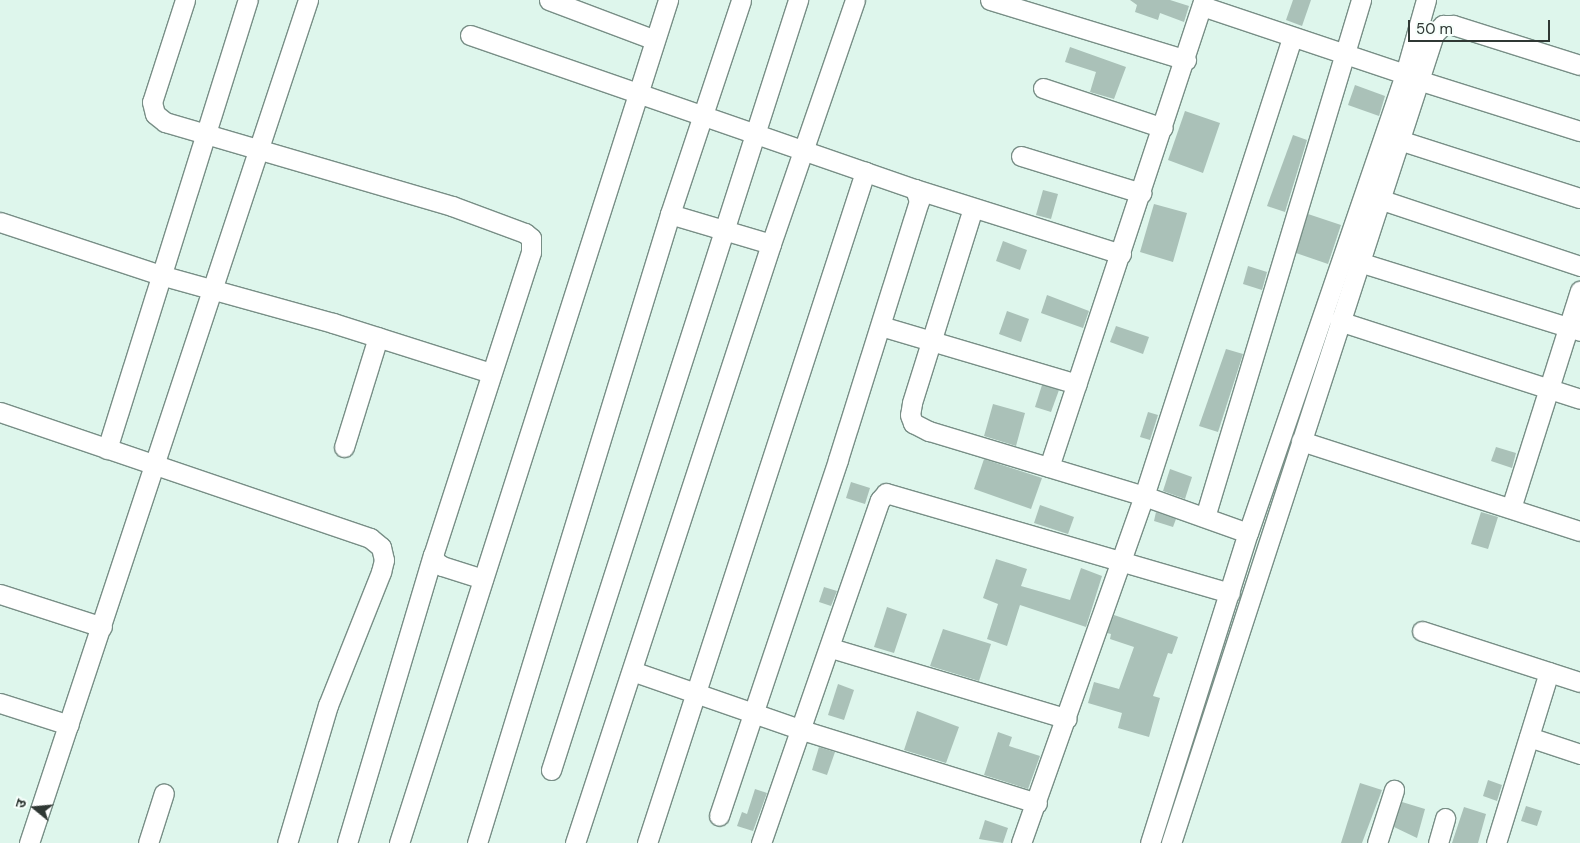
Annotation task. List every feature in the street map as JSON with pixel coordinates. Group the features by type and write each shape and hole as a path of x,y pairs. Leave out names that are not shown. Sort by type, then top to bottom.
{"street":[{"path":"185,0 152,102 155,114 165,122 452,206 525,233 531,238 531,252 433,555 347,843"},
{"path":"108,449 204,132 248,0"},
{"path":"29,843 157,465 308,0"},
{"path":"549,0 655,40"},
{"path":"399,843 668,0"},
{"path":"476,843 670,214 741,0"},
{"path":"551,770 722,230 798,0"},
{"path":"575,843 770,244 855,0"},
{"path":"990,0 1186,60"},
{"path":"1205,517 1343,54 1362,0"},
{"path":"1171,843 1399,140 1426,0"},
{"path":"1049,467 1186,60 1202,3 1292,37 1580,131"},
{"path":"1150,843 1248,533 1411,77 1434,34 1443,25 1464,28 1580,65"},
{"path":"470,35 915,189 1121,254"},
{"path":"1021,843 1037,804 1119,562 1144,496 1292,37"},
{"path":"1043,88 1163,128"},
{"path":"1399,140 1580,198"},
{"path":"1021,156 1141,193"},
{"path":"648,843 694,694 865,172"},
{"path":"719,816 881,326 916,214 919,200 915,189"},
{"path":"1379,199 1580,266"},
{"path":"974,208 912,403 910,415 913,423 929,431 1144,496 1248,533"},
{"path":"670,214 770,244"},
{"path":"0,222 160,275 378,337 491,373"},
{"path":"1359,262 1574,329"},
{"path":"1510,508 1549,389 1574,329 1580,291"},
{"path":"1339,321 1580,399"},
{"path":"881,326 1077,384"},
{"path":"344,448 378,337"},
{"path":"0,412 370,538 381,547 384,560 382,572 328,705 286,843"},
{"path":"1301,441 1580,531"},
{"path":"761,843 831,648 880,500 886,494 1230,593"},
{"path":"433,555 436,562 442,566 483,579"},
{"path":"0,594 102,627"},
{"path":"1422,631 1580,682"},
{"path":"831,648 1067,719"},
{"path":"632,671 753,714 1037,804"},
{"path":"1496,843 1549,672"},
{"path":"0,703 69,725"},
{"path":"1529,737 1580,754"},
{"path":"1377,843 1394,790"},
{"path":"148,843 164,793"},
{"path":"1438,843 1445,818"}],"building":[{"path":"1130,0 1170,0 1189,6 1184,22 1160,13 1158,20 1135,12 1137,5"},
{"path":"1293,0 1311,0 1302,26 1286,20"},
{"path":"1070,47 1126,67 1114,99 1090,92 1096,72 1065,62"},
{"path":"1355,85 1385,96 1379,116 1348,105"},
{"path":"1185,111 1220,123 1203,173 1168,160"},
{"path":"1293,135 1307,140 1285,212 1267,206"},
{"path":"1043,190 1058,194 1051,219 1036,215"},
{"path":"1154,204 1187,213 1173,262 1140,252"},
{"path":"1308,214 1341,225 1328,264 1296,253"},
{"path":"1003,241 1027,250 1020,270 996,261"},
{"path":"1248,266 1267,272 1262,290 1243,284"},
{"path":"1047,295 1089,311 1083,328 1041,313"},
{"path":"1007,311 1029,319 1021,342 999,334"},
{"path":"1116,326 1149,337 1143,354 1110,342"},
{"path":"1226,349 1243,354 1218,432 1199,426"},
{"path":"1042,385 1059,390 1051,412 1035,407"},
{"path":"993,404 1025,413 1016,446 984,436"},
{"path":"1148,412 1158,415 1150,440 1140,437"},
{"path":"1496,447 1516,453 1512,468 1491,461"},
{"path":"984,459 1042,478 1031,509 974,489"},
{"path":"1170,469 1192,477 1185,499 1163,491"},
{"path":"851,482 870,488 865,504 846,498"},
{"path":"1040,505 1074,517 1068,534 1034,523"},
{"path":"1156,512 1176,519 1173,527 1154,521"},
{"path":"1481,512 1498,517 1488,549 1471,544"},
{"path":"996,559 1027,569 1021,586 1070,600 1081,568 1102,576 1086,627 1020,605 1007,646 987,639 998,604 983,598"},
{"path":"824,587 837,591 831,606 819,602"},
{"path":"887,607 907,614 894,653 874,647"},
{"path":"1114,615 1178,637 1172,654 1168,653 1153,696 1160,698 1149,737 1118,728 1122,713 1088,703 1094,682 1119,689 1134,647 1110,639 1111,634 1107,633"},
{"path":"943,629 991,644 979,681 930,666"},
{"path":"838,684 854,690 844,720 828,715"},
{"path":"917,711 959,727 946,763 904,750"},
{"path":"998,732 1012,737 1009,746 1040,756 1028,789 984,775"},
{"path":"819,747 835,752 827,775 812,770"},
{"path":"1488,780 1502,785 1497,801 1483,796"},
{"path":"1360,783 1382,790 1362,843 1341,843"},
{"path":"755,789 767,793 753,831 737,826 742,812 747,814"},
{"path":"1402,802 1425,809 1417,838 1394,827"},
{"path":"1526,806 1542,811 1537,826 1521,821"},
{"path":"1464,807 1486,814 1478,843 1452,843"},
{"path":"985,820 1008,828 1003,843 979,839"}]}
